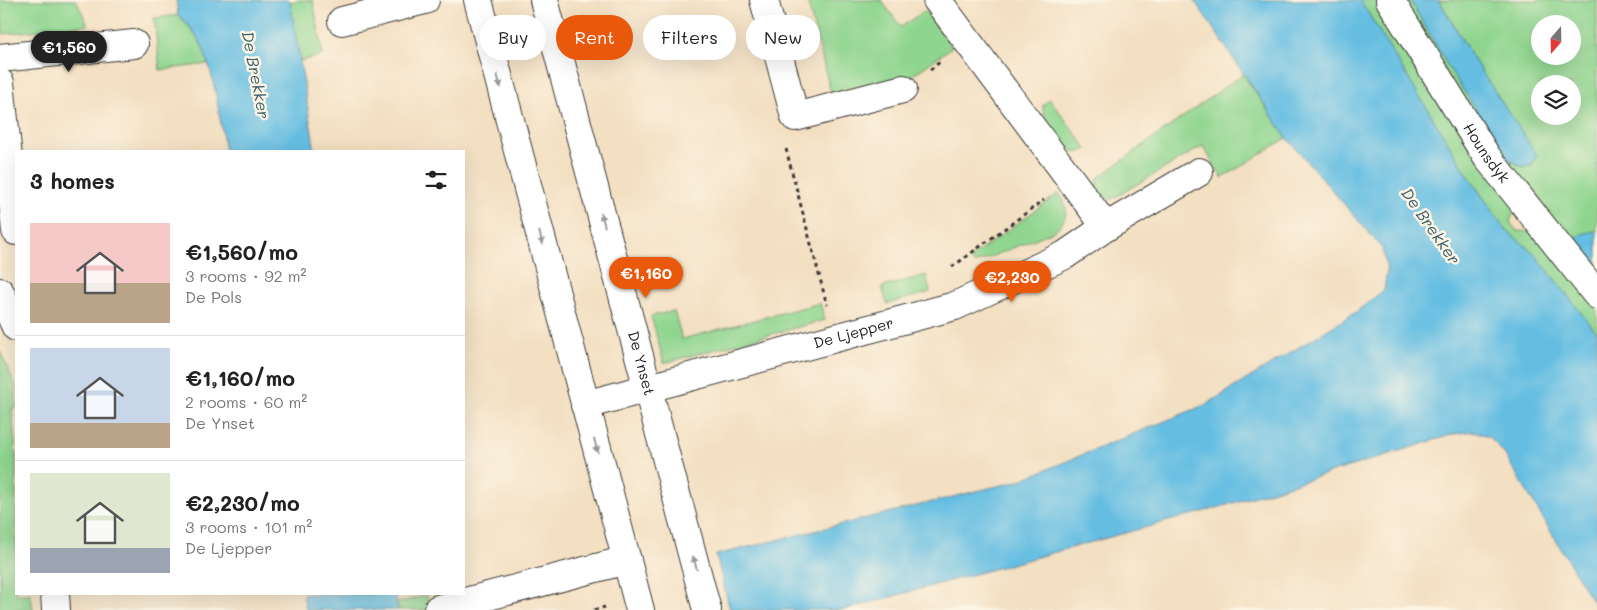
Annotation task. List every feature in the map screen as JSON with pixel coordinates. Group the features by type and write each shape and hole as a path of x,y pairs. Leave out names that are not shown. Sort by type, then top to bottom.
{"street":[{"path":"342,21 425,0"},
{"path":"478,0 640,610"},
{"name":"De Ynset","path":"544,0 707,610"},
{"path":"764,0 795,117 903,89"},
{"path":"937,0 1106,227"},
{"name":"Hounsdyk","path":"1390,0 1487,157 1597,295"},
{"path":"0,58 134,44"},
{"path":"0,83 15,222"},
{"name":"De Ljepper","path":"585,405 956,306 1065,255 1106,227 1198,172"},
{"path":"0,292 15,325"},
{"path":"438,609 627,560"},
{"path":"54,595 56,610"}],"path":[{"path":"903,89 967,42"},
{"path":"795,117 779,122 836,337"},
{"path":"956,306 946,272 1071,180"}],"green space":[{"path":"0,0 76,0 88,25 3,34"},
{"path":"313,0 323,55 300,61 290,2"},
{"path":"807,0 881,0 901,27 925,10 952,47 912,76 832,97 820,50 820,15 811,15"},
{"path":"1360,0 1383,0 1516,206 1510,222 1517,231 1538,232 1597,305 1597,333 1534,253 1506,230 1471,180"},
{"path":"1399,0 1410,0 1449,68 1508,159 1521,166 1531,166 1534,162 1439,0 1597,0 1597,233 1595,231 1575,239 1597,266 1597,283 1521,189"},
{"path":"178,15 197,37 208,64 160,70 154,18"},
{"path":"1243,74 1287,138 1222,178 1203,146 1112,199 1099,193 1097,186 1098,178"},
{"path":"1050,99 1087,149 1077,153 1066,146 1054,132 1043,111 1043,105"},
{"path":"1059,193 1063,198 1066,213 1059,227 1054,231 974,264 970,258"},
{"path":"926,275 930,292 887,304 882,287"},
{"path":"820,303 825,320 664,363 651,316 674,311 682,339"},
{"path":"0,351 15,385 15,408 12,409 15,443 15,595 31,595 33,610 0,610"},
{"path":"427,595 430,610 398,610 397,603"}],"water":[{"name":"De Brekker","path":"176,0 290,0 315,150 225,150 215,89 206,58 194,32 178,15"},
{"name":"De Brekker","path":"1194,0 1360,0 1471,180 1506,230 1534,253 1597,333 1597,609 1505,455 1491,438 1474,431 1454,434 1220,507 843,610 730,610 716,555 1018,481 1207,404 1356,312 1384,290 1387,270 1382,248 1287,138"},
{"path":"1410,0 1439,0 1472,57 1537,155 1531,166 1521,166 1508,159 1449,68"},
{"path":"1595,231 1597,233 1597,266 1575,239 1582,234"},
{"path":"303,595 395,595 398,610 306,610"}]}
